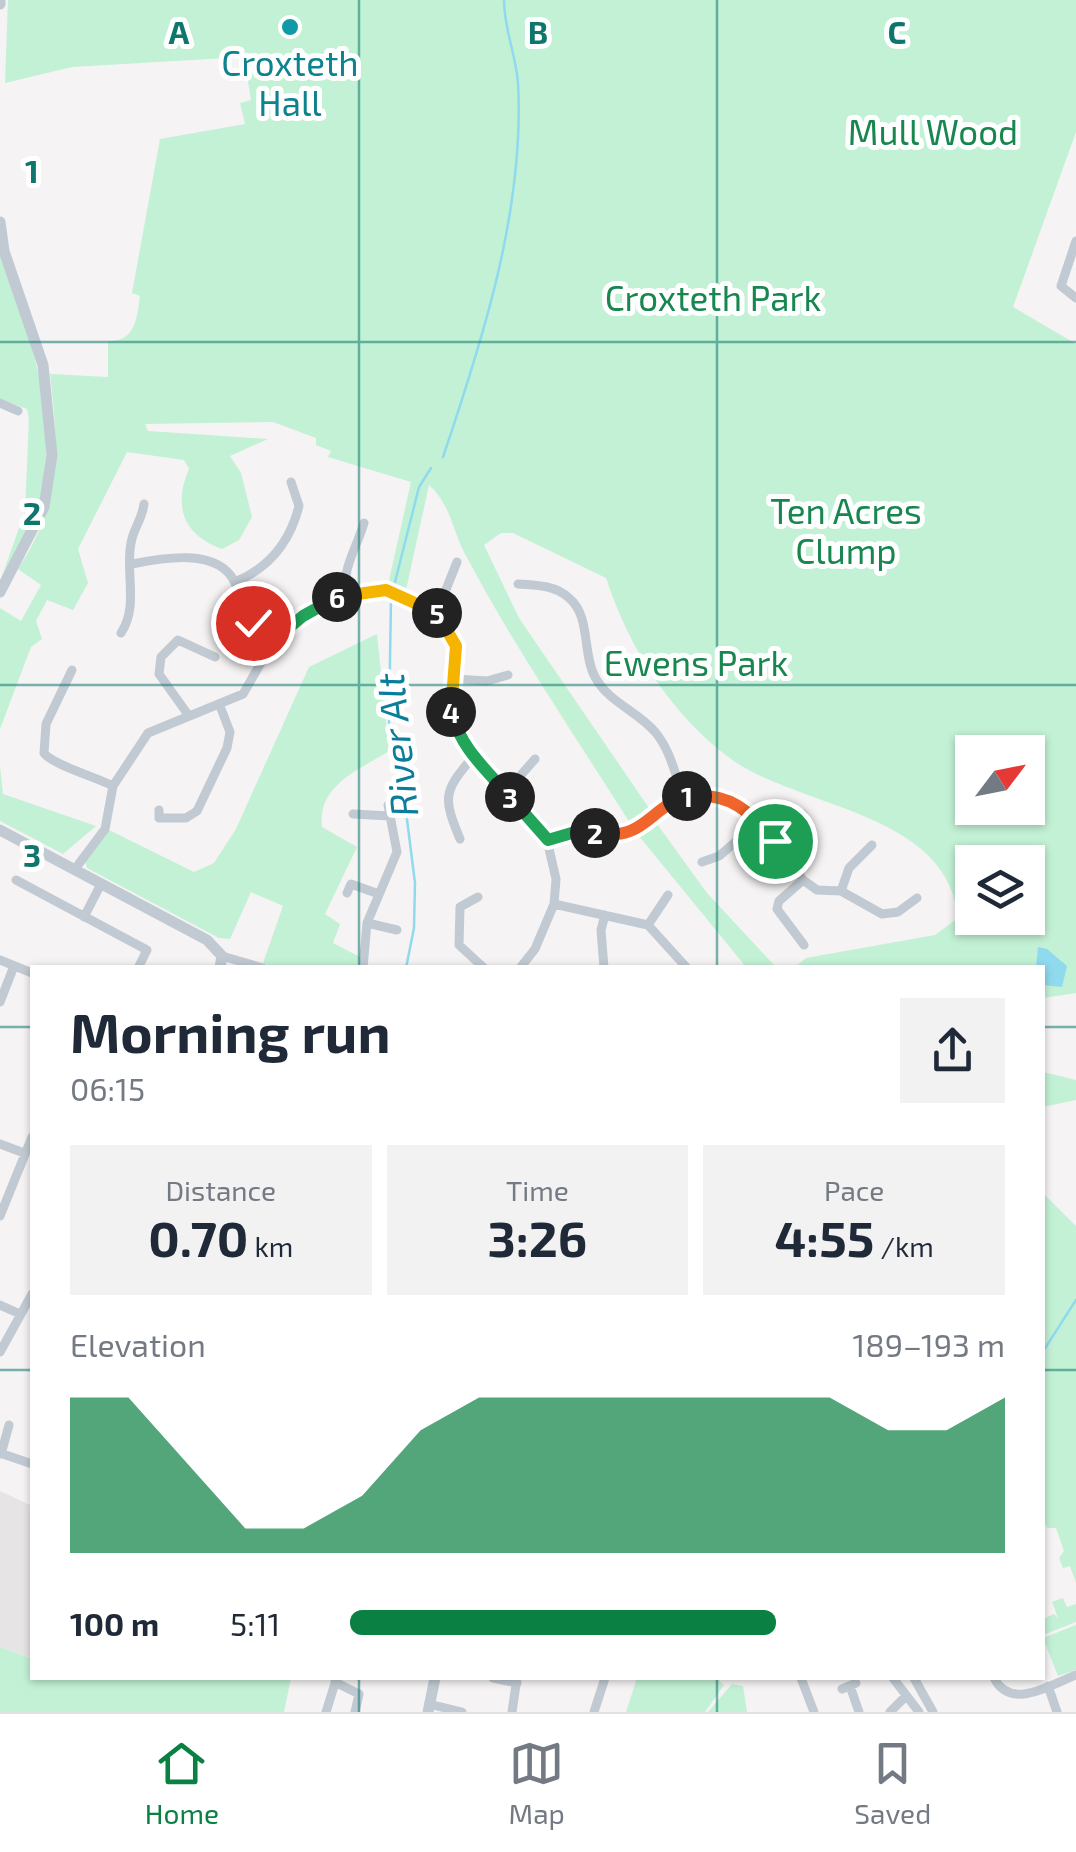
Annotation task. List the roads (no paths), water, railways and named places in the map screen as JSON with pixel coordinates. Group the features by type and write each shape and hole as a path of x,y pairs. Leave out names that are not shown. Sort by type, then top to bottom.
{"street":[{"path":"0,222 4,251 43,365 52,456 44,507 0,592"},
{"path":"1076,241 1061,286 1076,298"},
{"path":"0,404 18,411"},
{"path":"235,582 266,568 275,557 299,506 291,482"},
{"path":"137,629 123,630 131,542 142,522 144,504"},
{"path":"346,594 346,566 356,553 364,523"},
{"path":"132,564 191,558 218,565 235,582 241,608 274,640"},
{"path":"432,608 443,597 457,562"},
{"path":"518,584 545,586 570,598 579,614 594,675 607,696 654,730 670,755 684,796"},
{"path":"75,869 105,829 113,786 148,732 243,694 274,640 322,604 346,594 392,593 432,608 452,633 456,679 450,709 458,737 472,758 548,840 556,878 554,904 535,949 522,965"},
{"path":"189,716 159,674 161,656 178,640 215,657"},
{"path":"72,670 46,724 44,753 49,760 88,772 113,786"},
{"path":"456,679 487,682 508,675"},
{"path":"158,810 159,818 186,818 196,811 228,748 230,732 220,706"},
{"path":"460,839 446,798 449,784 472,758"},
{"path":"506,792 535,759"},
{"path":"548,840 582,830 614,836 629,832 646,827 664,807 684,796 712,794 738,802 817,890 841,892 882,914 898,912 917,898"},
{"path":"363,965 366,923 397,852 388,804"},
{"path":"775,841 803,814"},
{"path":"353,815 390,816"},
{"path":"702,862 719,856 759,822"},
{"path":"0,830 207,940 221,962"},
{"path":"841,892 849,868 872,845"},
{"path":"16,880 147,950 140,965"},
{"path":"804,880 779,901 776,909 804,945"},
{"path":"84,917 101,884"},
{"path":"347,893 351,884 376,893"},
{"path":"648,925 668,895"},
{"path":"478,897 460,907 459,946 481,965"},
{"path":"554,904 648,925 684,965"},
{"path":"604,916 600,930 604,965"},
{"path":"366,923 397,930"},
{"path":"0,960 30,972"},
{"path":"0,1002 14,966"},
{"path":"0,1216 30,1141"},
{"path":"0,1144 24,1153"},
{"path":"0,1352 30,1297"},
{"path":"0,1305 20,1314"},
{"path":"9,1425 1,1454 30,1463"},
{"path":"996,1680 1009,1694 1076,1676"},
{"path":"326,1712 336,1680 359,1694 354,1712"},
{"path":"435,1680 428,1708 462,1712"},
{"path":"512,1712 517,1680"},
{"path":"594,1712 604,1680"},
{"path":"802,1680 814,1712"},
{"path":"894,1680 919,1712"},
{"path":"918,1680 933,1712"},
{"path":"849,1686 860,1712"},
{"path":"1048,1686 1058,1712"},
{"path":"890,1712 906,1696"}],"water":[{"path":"1038,947 1047,949 1067,966 1062,987 1045,985 1045,965 1036,965"}],"waterway":[{"name":"River Alt","path":"443,457 486,320 515,178 518,83 504,0"},
{"name":"River Alt","path":"393,590 419,487 431,468"},
{"name":"River Alt","path":"391,598 389,724 402,780 415,883 414,928 407,965"},
{"path":"1045,1348 1076,1300"}],"place":[{"name":"Croxteth Hall","path":"290,27"}],"park label":[{"name":"Mull Wood","path":"933,133"},
{"name":"Croxteth Park","path":"713,299"},
{"name":"Ten Acres Clump","path":"846,532"},
{"name":"Ewens Park","path":"696,664"}]}
